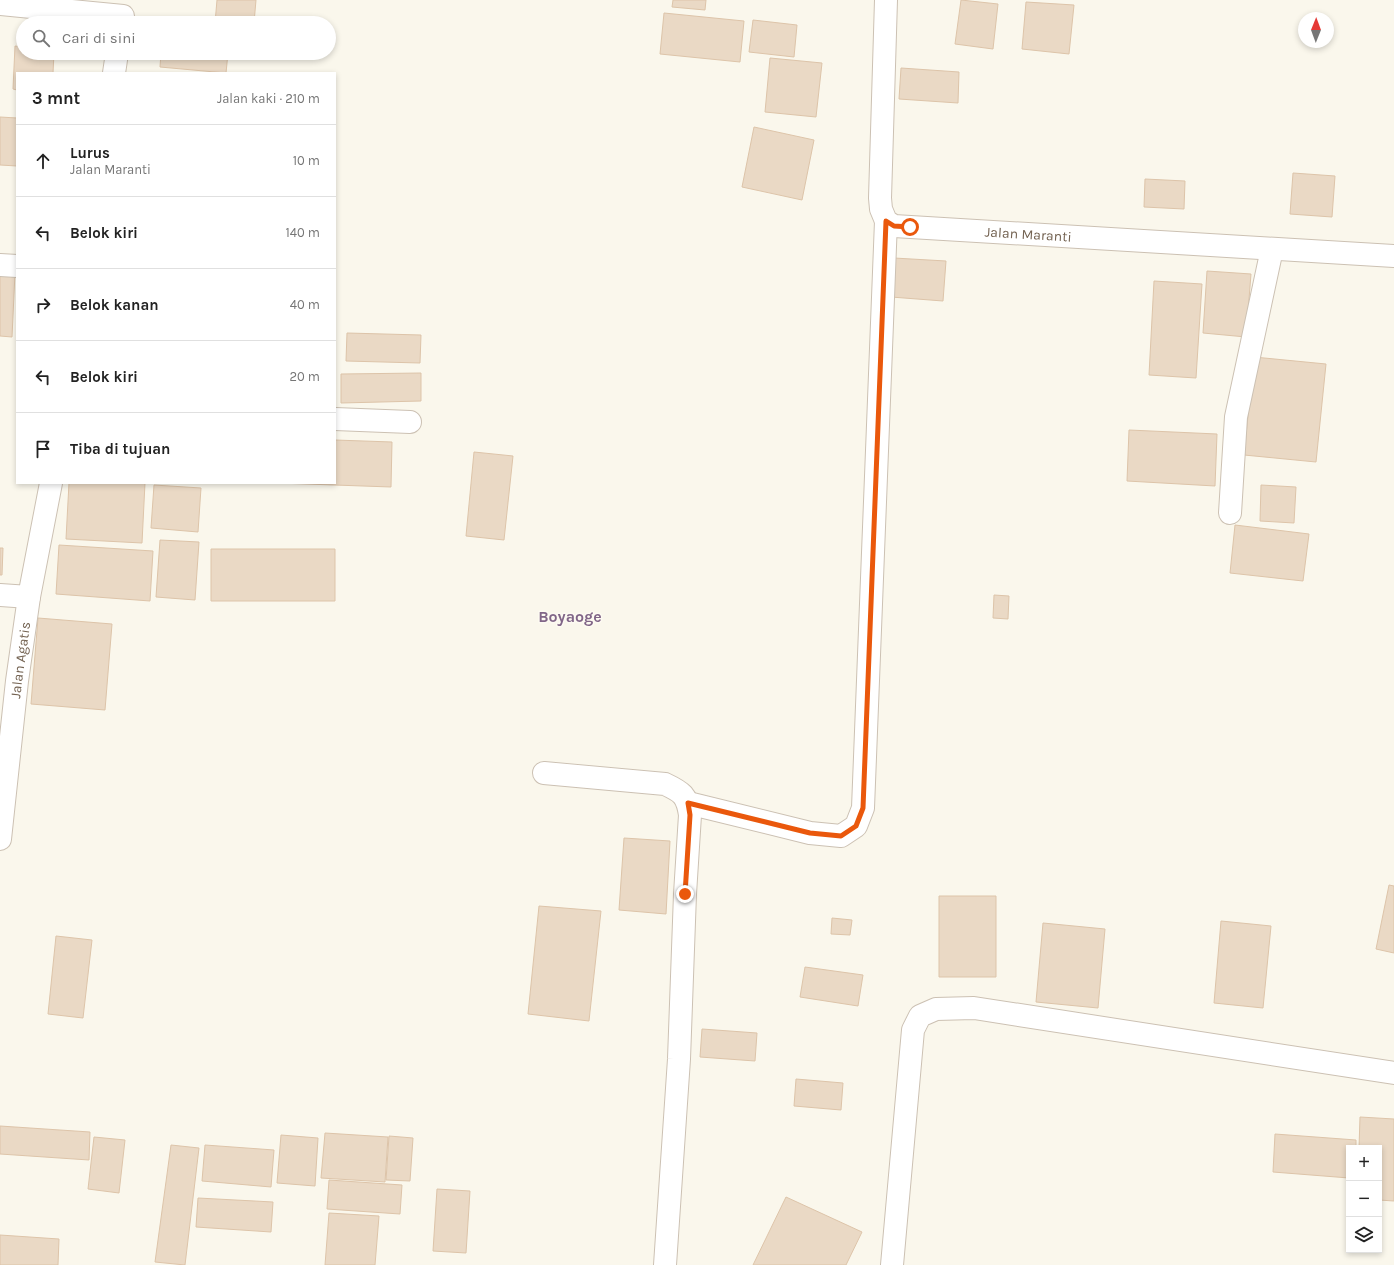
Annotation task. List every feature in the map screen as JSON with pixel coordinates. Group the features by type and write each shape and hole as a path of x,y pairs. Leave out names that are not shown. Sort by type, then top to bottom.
{"street":[{"path":"688,803 810,833 841,836 856,826 863,808 886,221 881,209 880,198 886,0"},
{"path":"0,4 124,13"},
{"path":"114,72 116,60"},
{"name":"Jalan Maranti","path":"886,221 894,226 1394,256"},
{"path":"1230,513 1236,417 1272,249"},
{"path":"0,265 16,266"},
{"path":"336,419 410,422"},
{"name":"Jalan Agatis","path":"0,834 17,681 29,597 51,484"},
{"path":"0,595 29,597"},
{"path":"544,773 664,784 681,792 688,803 690,815 678,1060 665,1265"},
{"path":"892,1265 914,1030 920,1016 936,1009 974,1008 1394,1073"}],"building":[{"path":"217,0 256,0 255,16 216,16"},
{"path":"673,0 706,0 705,10 672,7"},
{"path":"961,0 998,4 993,49 955,44"},
{"path":"1026,2 1074,5 1069,54 1022,49"},
{"path":"664,13 744,21 740,62 660,54"},
{"path":"753,20 797,25 794,57 749,52"},
{"path":"15,46 16,60 54,60 53,72 16,72 16,90 13,89"},
{"path":"770,58 822,63 816,117 765,112"},
{"path":"160,60 227,60 226,72 160,67"},
{"path":"901,68 959,72 958,103 899,99"},
{"path":"0,117 16,118 16,166 0,165"},
{"path":"754,127 814,140 802,200 742,187"},
{"path":"1293,173 1335,176 1332,217 1290,214"},
{"path":"1145,179 1185,181 1184,209 1144,207"},
{"path":"894,258 946,261 943,301 891,297"},
{"path":"1207,271 1251,274 1246,337 1203,333"},
{"path":"0,272 15,273 12,337 0,336"},
{"path":"1154,281 1202,284 1196,378 1149,375"},
{"path":"347,333 421,335 420,363 346,361"},
{"path":"1254,357 1326,364 1316,462 1244,455"},
{"path":"421,373 421,401 341,403 341,374"},
{"path":"1129,430 1217,434 1215,486 1127,481"},
{"path":"336,440 392,442 391,487 306,484 336,484"},
{"path":"474,452 513,456 504,540 466,536"},
{"path":"69,484 145,484 142,543 66,539"},
{"path":"154,485 201,488 198,532 151,528"},
{"path":"1261,485 1296,487 1294,523 1260,521"},
{"path":"1235,525 1309,534 1303,581 1230,573"},
{"path":"160,540 199,542 195,600 156,597"},
{"path":"59,545 153,551 150,601 56,594"},
{"path":"0,548 3,548 2,575 0,575"},
{"path":"211,549 335,549 335,601 211,601"},
{"path":"994,595 1009,596 1008,619 993,618"},
{"path":"38,618 112,624 105,710 31,704"},
{"path":"624,838 670,841 666,914 619,910"},
{"path":"1389,885 1394,886 1394,953 1376,949"},
{"path":"939,896 996,896 996,977 939,977"},
{"path":"539,906 601,911 589,1021 528,1014"},
{"path":"832,918 852,920 850,935 831,934"},
{"path":"1221,921 1271,926 1263,1008 1214,1003"},
{"path":"1043,923 1105,929 1098,1008 1036,1002"},
{"path":"56,936 92,940 83,1018 48,1014"},
{"path":"805,967 863,975 858,1006 800,997"},
{"path":"702,1029 757,1033 755,1061 700,1057"},
{"path":"796,1079 843,1083 841,1110 794,1106"},
{"path":"1360,1117 1394,1119 1394,1201 1382,1200 1382,1145 1359,1145"},
{"path":"0,1126 90,1132 89,1160 0,1154"},
{"path":"325,1133 388,1137 385,1182 321,1178"},
{"path":"1275,1134 1356,1140 1356,1145 1346,1145 1346,1178 1273,1172"},
{"path":"281,1135 318,1138 315,1186 277,1183"},
{"path":"389,1136 413,1138 410,1181 386,1180"},
{"path":"94,1137 125,1140 119,1193 88,1189"},
{"path":"171,1145 199,1148 185,1265 155,1262"},
{"path":"205,1145 274,1150 271,1187 202,1181"},
{"path":"329,1180 402,1185 400,1214 327,1209"},
{"path":"437,1189 470,1191 466,1253 433,1251"},
{"path":"786,1197 862,1232 846,1265 753,1265"},
{"path":"198,1198 273,1202 271,1232 196,1227"},
{"path":"329,1213 379,1216 375,1265 325,1265"},
{"path":"0,1235 59,1239 58,1265 0,1265"}],"district":[{"name":"Boyaoge","path":"570,616"}],"route":[{"path":"685,894 690,815 688,803 810,833 841,836 856,826 863,808 886,221 894,226 910,227"}]}
